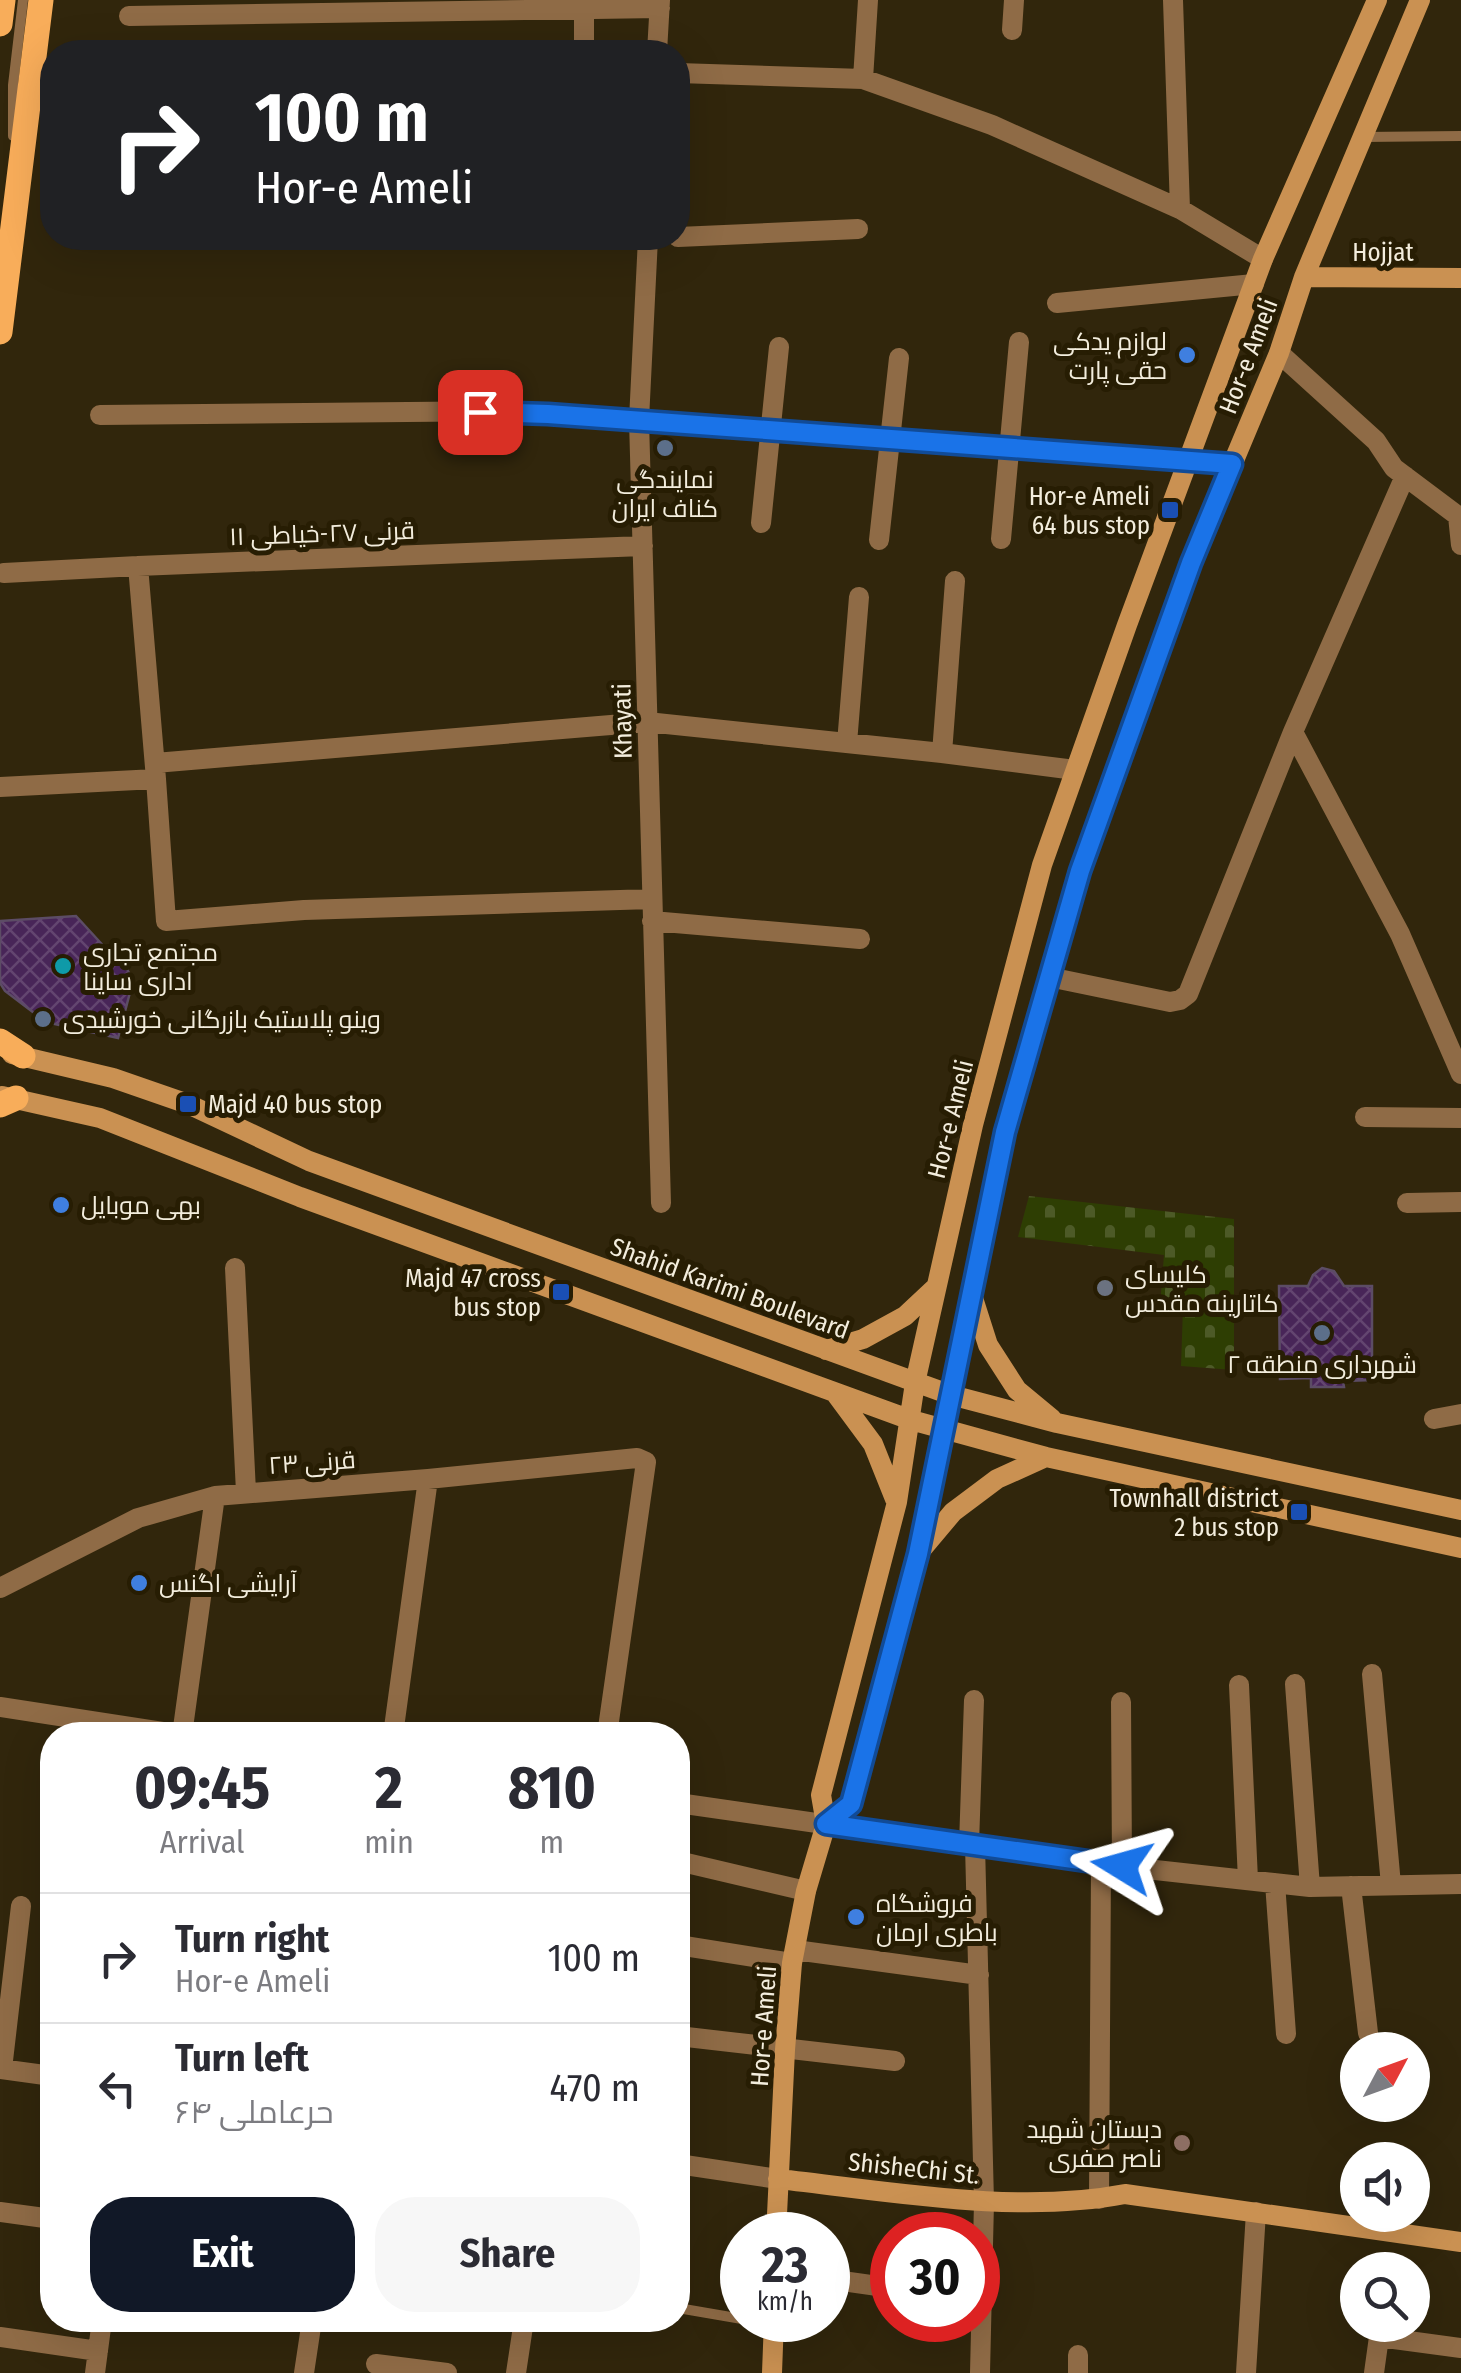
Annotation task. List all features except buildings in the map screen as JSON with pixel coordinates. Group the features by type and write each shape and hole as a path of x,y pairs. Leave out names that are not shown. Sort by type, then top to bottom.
{"main road":[{"path":"0,24 3,0"},
{"path":"0,332 41,0"},
{"name":"Hor-e Ameli","path":"777,2212 794,1957 806,1892 826,1824 821,1795 896,1502 915,1383 973,1125 1042,864 1263,259 1377,0"},
{"name":"Hor-e Ameli","path":"826,1824 851,1804 918,1554 1005,1132 1086,852 1191,563 1279,353 1304,277 1420,0"},
{"name":"Hojjat","path":"1304,277 1461,278"},
{"path":"0,1041 12,1053"},
{"name":"Shahid Karimi Boulevard","path":"12,1053 113,1078 188,1104 310,1161 951,1395 1058,1423 1461,1510"},
{"path":"5,1100 100,1118 300,1197 910,1420 1046,1457 1461,1548"},
{"path":"826,1350 863,1339 905,1316 936,1288"},
{"path":"972,1294 988,1345 1017,1390 1058,1423"},
{"path":"835,1393 873,1444 896,1502"},
{"path":"918,1554 953,1512 996,1479 1046,1457"},
{"name":"ShisheChi St.","path":"778,2179 984,2202 1099,2199 1126,2194 1461,2242"},
{"path":"772,2373 773,2342"}],"street":[{"path":"863,78 868,0"},
{"path":"1012,30 1014,0"},
{"path":"1173,0 1180,208"},
{"path":"129,16 660,4 658,40"},
{"path":"584,5 584,40"},
{"path":"690,73 863,78 992,125 1180,208 1263,259"},
{"path":"690,236 858,230"},
{"name":"Khayati","path":"649,250 639,420 661,1204"},
{"path":"1057,303 1254,284"},
{"path":"1001,539 1020,342"},
{"path":"761,523 779,347"},
{"path":"1279,353 1376,441 1394,468 1460,516 1461,545"},
{"path":"879,540 899,358"},
{"path":"100,415 518,412 1232,464"},
{"path":"1049,977 1170,1002 1188,994 1293,732 1404,476"},
{"name":"قرنی ۲۷-خیاطی ۱۱","path":"4,573 643,546"},
{"path":"138,566 166,921 304,910 652,899"},
{"path":"942,753 955,581"},
{"path":"846,743 859,597"},
{"path":"0,787 647,722 1075,770"},
{"path":"1293,732 1400,934 1461,1074"},
{"path":"652,921 860,939"},
{"path":"1366,1116 1461,1118"},
{"path":"1406,1203 1461,1202"},
{"path":"235,1268 246,1492"},
{"path":"1434,1419 1461,1414"},
{"name":"قرنی ۲۳","path":"0,1588 138,1518 214,1496 638,1458 646,1462 610,1722"},
{"path":"394,1722 428,1479"},
{"path":"184,1722 214,1496"},
{"path":"1372,1674 1391,1885"},
{"path":"1295,1684 1310,1887"},
{"path":"1239,1685 1248,1880"},
{"path":"974,1700 972,1844 984,2202 980,2373 997,2373"},
{"path":"1099,2199 1100,2029 1121,1702"},
{"path":"0,1707 98,1722"},
{"path":"690,1804 1112,1865 1310,1887 1461,1884"},
{"path":"690,1864 806,1892"},
{"path":"1275,1883 1286,2034"},
{"path":"1351,1886 1368,2032"},
{"path":"21,1906 1,2069 40,2074"},
{"path":"690,1945 978,1975"},
{"path":"690,2038 895,2062"},
{"path":"690,2166 778,2179"},
{"path":"0,2212 40,2217"},
{"path":"1246,2373 1256,2212"},
{"path":"95,2373 100,2332"},
{"path":"304,2373 310,2332"},
{"path":"516,2373 522,2332"},
{"path":"0,2337 98,2351"},
{"path":"1374,2373 1379,2337 1461,2348"},
{"path":"376,2364 447,2373"}],"lane":[{"path":"14,212 12,86 22,0"},
{"path":"1362,138 1461,136"},
{"path":"690,2310 720,2316"}],"green space":[{"path":"1029,1196 1234,1219 1234,1370 1181,1366 1183,1308 1160,1306 1164,1255 1018,1237"}],"place":[{"name":"لوازم یدکی حقی پارت","path":"1187,355"},
{"name":"نمایندگی کناف ایران","path":"665,448"},
{"name":"Hor-e Ameli 64 bus stop","path":"1170,510"},
{"name":"مجتمع تجاری اداری ساینا","path":"63,966"},
{"name":"وینو پلاستیک بازرگانی خورشیدی","path":"43,1019"},
{"name":"Majd 40 bus stop","path":"188,1104"},
{"name":"بهی موبایل","path":"61,1205"},
{"name":"کلیسای کاتارینه مقدس","path":"1105,1288"},
{"name":"Majd 47 cross bus stop","path":"561,1292"},
{"name":"شهرداری منطقه ۲","path":"1322,1333"},
{"name":"Townhall district 2 bus stop","path":"1299,1512"},
{"name":"آرایشی اگنس","path":"139,1583"},
{"name":"فروشگاه باطری ارمان","path":"856,1917"},
{"name":"دبستان شهید ناصر صفری","path":"1182,2143"}],"route":[{"path":"480,412 1232,464 1191,563 1080,871 1005,1132 918,1554 851,1804 826,1824 1122,1866"}]}
